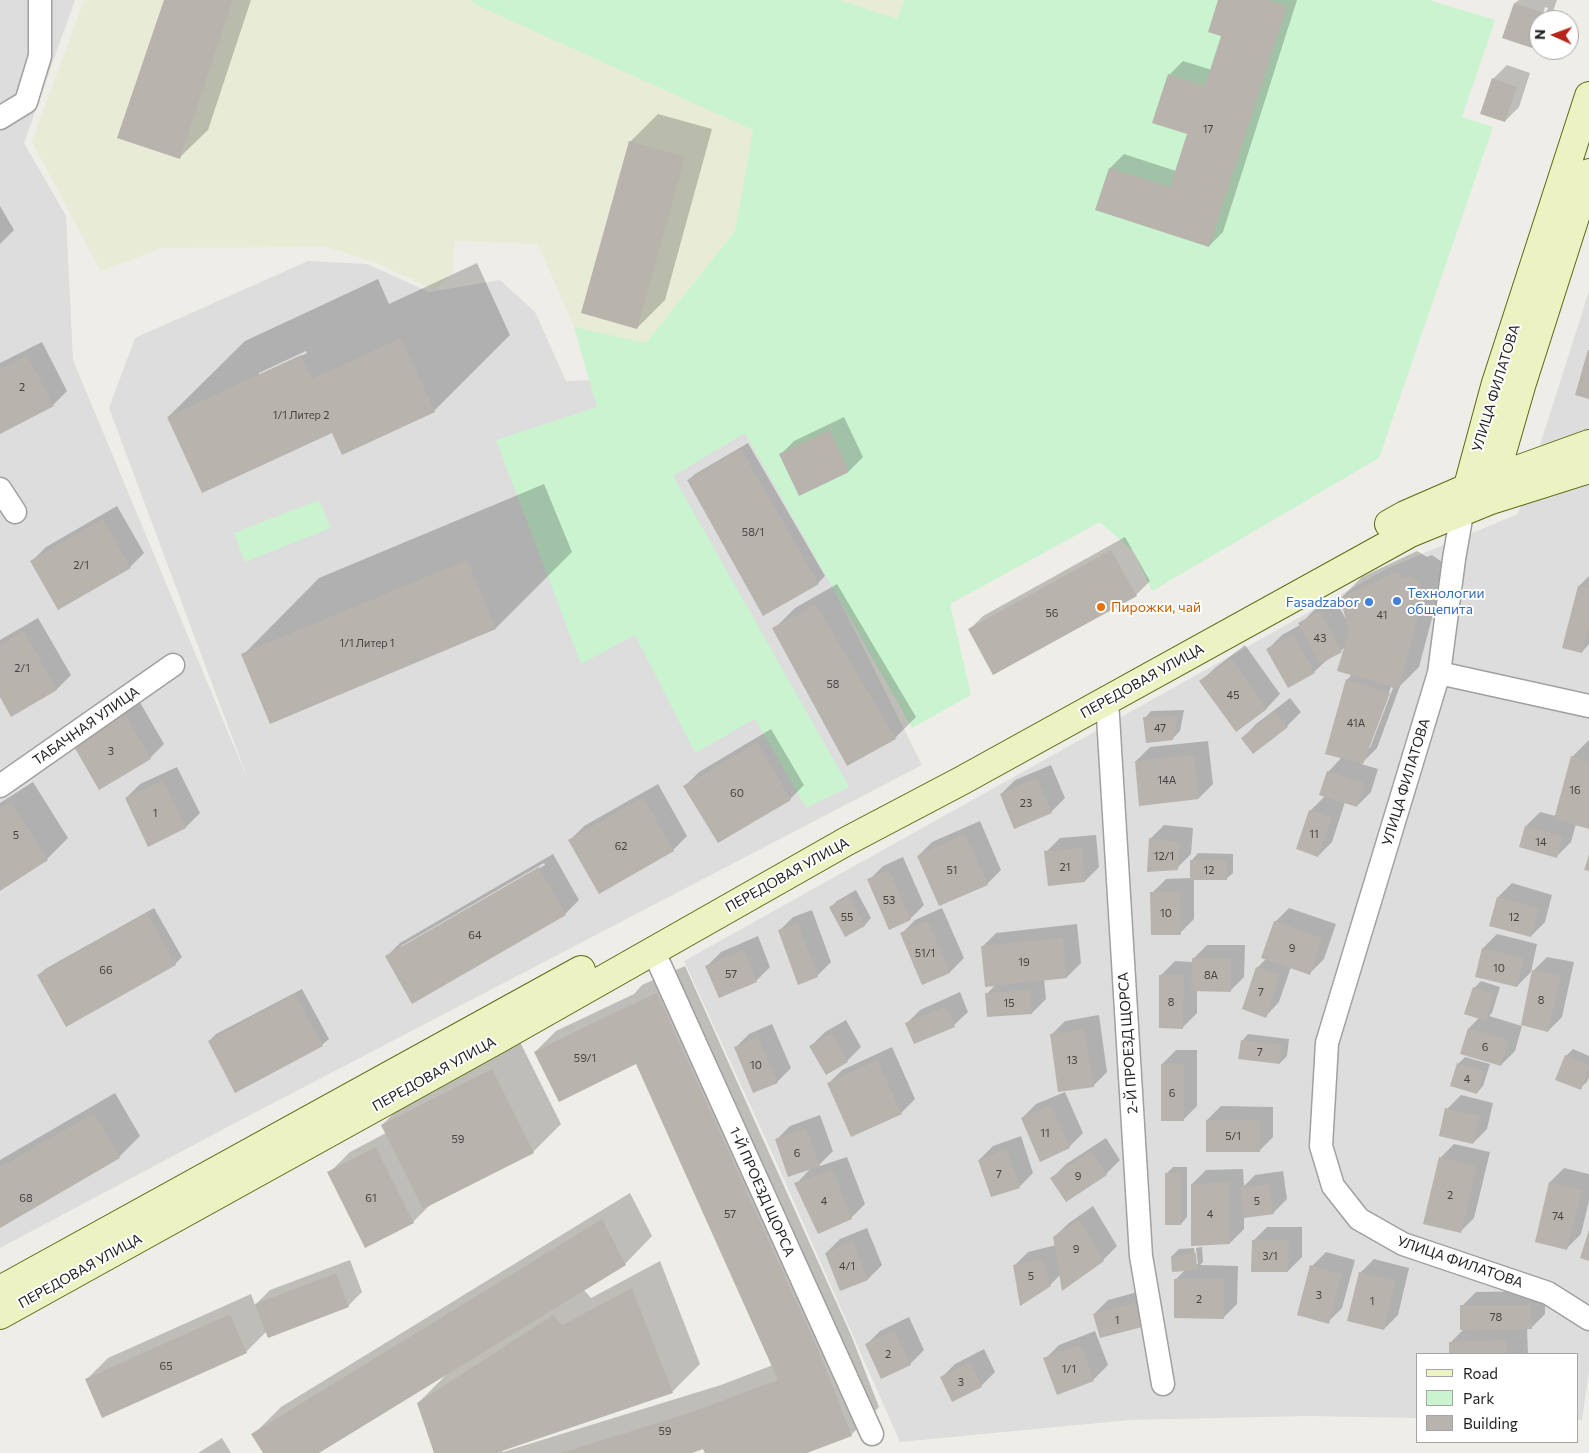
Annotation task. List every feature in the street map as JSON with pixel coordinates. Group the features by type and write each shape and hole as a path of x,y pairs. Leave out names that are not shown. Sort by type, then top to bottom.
{"main road":[{"name":"УЛИЦА ФИЛАТОВА","path":"1478,495 1496,383 1589,96"},
{"path":"1478,495 1513,412 1589,174"},
{"path":"1513,412 1519,433 1526,445 1549,457"},
{"name":"ПЕРЕДОВАЯ УЛИЦА","path":"0,1315 500,1038 847,841 1410,534 1478,495 1549,457 1589,444"},
{"name":"ПЕРЕДОВАЯ УЛИЦА","path":"0,1290 1405,515 1478,495 1589,469"}],"street":[{"path":"0,118 26,102 40,56 40,0"},
{"path":"0,489 15,512"},
{"name":"УЛИЦА ФИЛАТОВА","path":"1478,495 1454,559 1439,673 1327,1043 1321,1146 1333,1186 1359,1219 1403,1244 1548,1293 1589,1319"},
{"name":"ТАБАЧНАЯ УЛИЦА","path":"0,786 173,665"},
{"path":"1439,673 1589,706"},
{"name":"2-Й ПРОЕЗД ЩОРСА","path":"1107,700 1141,1256 1163,1384"},
{"name":"1-Й ПРОЕЗД ЩОРСА","path":"653,950 872,1434"}],"shaded area":[{"path":"0,0 75,0 24,143 66,216 73,360 250,785 109,408 135,338 308,261 367,264 429,292 500,280 535,312 566,381 727,375 922,765 235,1123 0,1248"},
{"path":"1589,291 1589,1371 1582,1420 1579,1420 1579,1353 1416,1353 1416,1418 1308,1416 1129,1420 900,1442 778,1166 684,961 1388,568 1518,514"}],"green space":[{"path":"84,0 473,0 472,3 753,130 735,231 646,343 574,327 538,244 455,241 452,273 435,290 376,263 327,247 162,248 101,271 32,142"},
{"path":"473,0 839,0 897,19 904,0 1429,0 1495,20 1462,117 1493,127 1379,458 1152,591 1134,552 1100,522 950,604 971,695 912,728 745,433 673,476 849,787 806,808 755,719 695,753 635,635 581,664 496,440 597,407 574,327 646,343 735,231 753,130 472,3"},
{"path":"839,0 904,0 897,19"},
{"path":"319,500 331,528 245,562 234,533"}],"building":[{"path":"164,0 233,0 180,159 117,138"},
{"path":"1218,0 1268,0 1287,6 1209,247 1095,210 1109,168 1170,187 1187,134 1152,123 1168,74 1205,86 1221,36 1208,32"},
{"path":"1514,3 1535,10 1529,10 1529,47 1502,38"},
{"path":"1492,78 1517,87 1505,122 1480,114"},
{"path":"629,141 685,157 637,329 581,313"},
{"path":"401,338 435,412 342,455 332,433 202,493 167,417 301,355 312,379"},
{"path":"1589,350 1589,399 1575,395"},
{"path":"27,355 54,406 0,434 0,369"},
{"path":"830,430 849,472 799,496 779,454"},
{"path":"741,449 819,584 763,616 687,480"},
{"path":"103,519 131,568 58,610 30,561"},
{"path":"1111,550 1137,596 993,675 968,629"},
{"path":"467,560 496,629 270,724 241,654"},
{"path":"1396,572 1405,578 1410,576 1421,583 1420,591 1424,594 1399,689 1337,671 1349,631 1340,598"},
{"path":"1578,586 1589,588 1589,626 1582,653 1562,648"},
{"path":"816,604 896,739 847,766 772,628"},
{"path":"1320,611 1342,652 1320,664 1298,623"},
{"path":"24,631 57,690 11,717 0,697 0,645"},
{"path":"1293,634 1315,673 1288,688 1266,649"},
{"path":"1231,658 1267,709 1236,732 1199,681"},
{"path":"1346,679 1390,693 1363,764 1325,754"},
{"path":"1275,711 1288,727 1253,754 1241,738"},
{"path":"124,712 151,759 99,790 72,743"},
{"path":"1178,716 1173,740 1146,743 1143,717"},
{"path":"757,742 791,800 718,843 683,786"},
{"path":"1194,755 1199,799 1139,806 1135,761"},
{"path":"1571,756 1589,761 1589,829 1554,819"},
{"path":"1327,771 1365,783 1357,807 1319,795"},
{"path":"1037,778 1052,813 1014,829 1000,794"},
{"path":"163,780 186,828 148,847 125,798"},
{"path":"643,797 674,851 599,894 568,840"},
{"path":"11,802 48,860 0,891 0,810"},
{"path":"1309,810 1332,818 1318,857 1296,849"},
{"path":"1525,826 1563,836 1557,858 1519,847"},
{"path":"965,834 988,885 939,906 917,856"},
{"path":"1149,838 1180,842 1178,870 1147,872"},
{"path":"1082,848 1085,882 1048,886 1044,851"},
{"path":"1589,855 1589,871 1584,870"},
{"path":"1190,860 1227,860 1227,880 1190,880"},
{"path":"539,867 566,915 412,1004 385,956"},
{"path":"889,870 911,920 889,930 867,879"},
{"path":"1150,892 1180,892 1181,935 1151,935"},
{"path":"849,896 865,926 845,937 829,907"},
{"path":"1497,897 1539,908 1531,937 1489,926"},
{"path":"147,913 176,965 66,1027 37,975"},
{"path":"928,921 950,973 922,985 900,933"},
{"path":"1274,921 1323,938 1310,975 1261,958"},
{"path":"798,923 818,977 798,985 778,930"},
{"path":"1063,938 1067,978 985,987 981,946"},
{"path":"1482,948 1524,958 1517,987 1475,977"},
{"path":"744,950 757,982 719,998 705,966"},
{"path":"1192,958 1231,959 1231,992 1191,991"},
{"path":"1256,967 1280,975 1266,1018 1242,1009"},
{"path":"1532,970 1561,976 1548,1032 1521,1025"},
{"path":"1159,975 1184,975 1183,1029 1159,1028"},
{"path":"1473,987 1494,994 1486,1021 1464,1014"},
{"path":"1030,990 1032,1014 987,1017 985,993"},
{"path":"657,993 824,1363 852,1436 807,1453 705,1453 703,1449 692,1453 561,1453 692,1412 778,1380 636,1064 559,1102 534,1052"},
{"path":"295,994 323,1046 235,1093 208,1041"},
{"path":"946,1006 955,1027 914,1044 905,1023"},
{"path":"1468,1028 1509,1040 1501,1066 1460,1054"},
{"path":"1085,1029 1094,1087 1058,1092 1050,1034"},
{"path":"832,1033 848,1062 826,1075 809,1046"},
{"path":"758,1037 778,1083 753,1093 734,1047"},
{"path":"1241,1040 1282,1045 1280,1064 1238,1059"},
{"path":"1565,1055 1589,1065 1581,1090 1555,1080"},
{"path":"877,1060 902,1114 851,1137 827,1083"},
{"path":"1457,1063 1484,1071 1477,1094 1450,1086"},
{"path":"1161,1064 1184,1064 1184,1121 1161,1121"},
{"path":"492,1069 534,1153 423,1209 381,1125"},
{"path":"1051,1105 1070,1148 1040,1162 1021,1118"},
{"path":"1445,1108 1480,1116 1473,1144 1439,1136"},
{"path":"94,1113 120,1158 0,1228 0,1167"},
{"path":"1206,1120 1260,1120 1260,1152 1206,1152"},
{"path":"806,1128 820,1166 788,1177 775,1139"},
{"path":"376,1147 414,1223 365,1248 327,1172"},
{"path":"1007,1149 1020,1188 991,1197 978,1160"},
{"path":"1091,1151 1107,1175 1066,1202 1050,1178"},
{"path":"1439,1157 1477,1166 1461,1233 1423,1224"},
{"path":"833,1170 852,1219 818,1234 794,1183"},
{"path":"1165,1173 1181,1173 1181,1225 1165,1225"},
{"path":"1230,1182 1230,1244 1191,1246 1191,1184"},
{"path":"1549,1182 1582,1190 1567,1250 1535,1242"},
{"path":"1269,1184 1274,1214 1244,1218 1240,1188"},
{"path":"602,1219 626,1265 319,1453 263,1453 251,1434"},
{"path":"1079,1219 1104,1261 1062,1291 1053,1237"},
{"path":"1589,1230 1589,1261 1580,1258"},
{"path":"1252,1240 1289,1240 1288,1272 1251,1272"},
{"path":"853,1241 868,1280 840,1291 825,1253"},
{"path":"1196,1253 1197,1270 1172,1272 1171,1256"},
{"path":"1042,1259 1051,1286 1020,1306 1013,1265"},
{"path":"1310,1265 1342,1274 1329,1324 1297,1315"},
{"path":"1359,1272 1396,1281 1384,1330 1347,1321"},
{"path":"336,1273 349,1307 268,1338 255,1304"},
{"path":"1174,1279 1224,1279 1224,1319 1174,1318"},
{"path":"632,1288 673,1393 496,1453 434,1453 417,1403 553,1315 562,1325"},
{"path":"1135,1302 1142,1327 1100,1338 1093,1314"},
{"path":"1460,1305 1531,1305 1532,1329 1460,1330"},
{"path":"230,1314 247,1353 102,1418 85,1379"},
{"path":"894,1330 911,1365 881,1379 865,1344"},
{"path":"1506,1340 1507,1353 1449,1353 1449,1342"},
{"path":"1081,1345 1094,1381 1057,1395 1043,1358"},
{"path":"970,1362 982,1387 952,1402 940,1377"}],"place":[{"name":"Технологии общепита","path":"1397,601"},
{"name":"Fasadzabor","path":"1369,602"},
{"name":"Пирожки, чай","path":"1101,607"}]}
